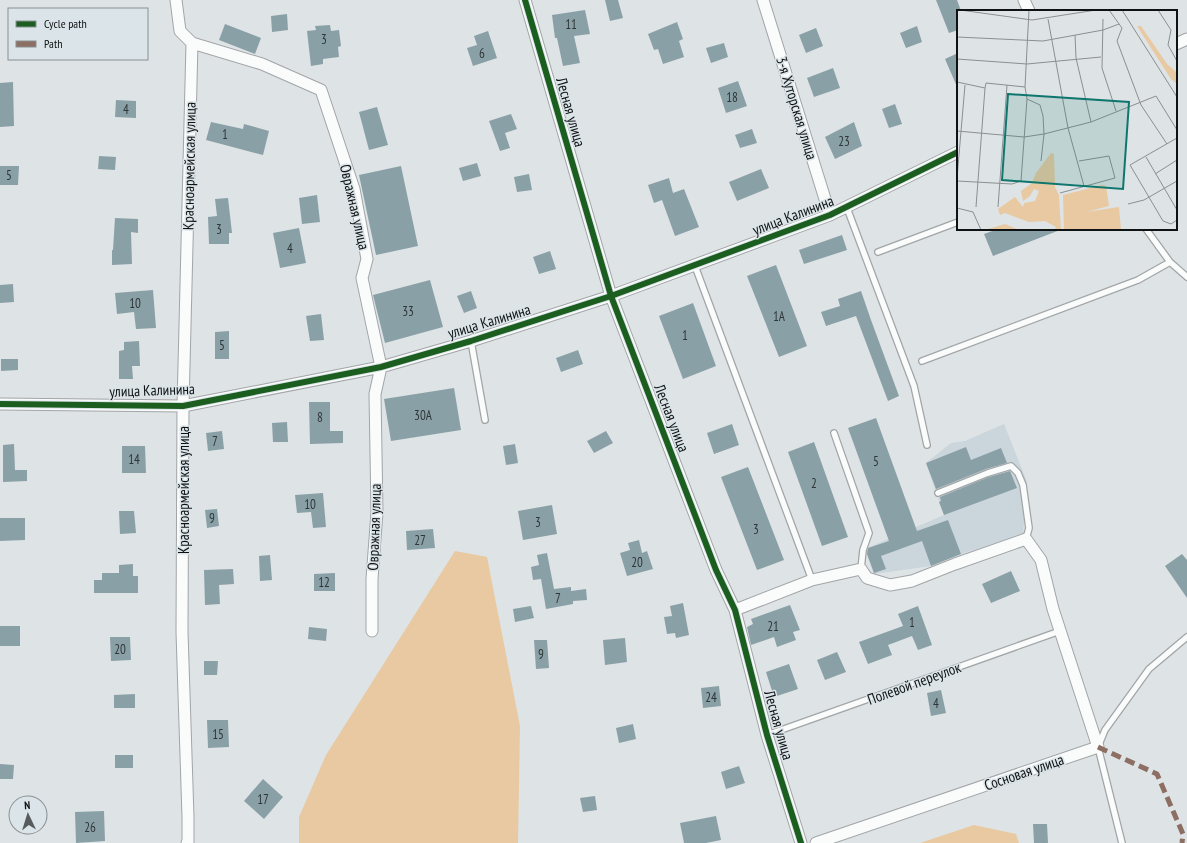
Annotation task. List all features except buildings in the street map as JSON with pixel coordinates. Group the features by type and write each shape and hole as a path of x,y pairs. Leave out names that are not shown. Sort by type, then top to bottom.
{"street":[{"path":"176,0 180,30 192,43"},
{"name":"Лесная улица","path":"525,0 611,296 716,570 735,610 768,735 801,843"},
{"name":"3-я Хуторская улица","path":"763,0 830,215"},
{"path":"1024,0 1029,10"},
{"path":"1177,44 1187,39"},
{"name":"Овражная улица","path":"192,43 262,64 321,90 354,189 367,259 362,278 381,367 375,394 377,512 372,579 372,631"},
{"name":"Красноармейская улица","path":"188,842 182,632 183,406 192,43"},
{"name":"улица Калинина","path":"0,404 183,406 381,367 471,341 611,296 695,266 847,208 957,153"},
{"path":"735,610 812,580 861,569 867,578 890,585 912,582 955,564 1026,539 1041,560 1053,609 1098,747"},
{"name":"Сосновая улица","path":"816,843 1098,747"}],"lane":[{"path":"847,208 914,386 927,445"},
{"path":"878,252 957,222"},
{"path":"1147,230 1170,262 1187,277"},
{"path":"922,361 1138,280 1170,262"},
{"path":"695,266 812,580"},
{"path":"471,341 485,420"},
{"path":"834,433 869,533 863,550 861,569"},
{"path":"938,493 988,473 1011,466 1018,473 1023,485 1029,528 1026,539"},
{"name":"Полевой переулок","path":"768,735 1060,631"},
{"path":"1122,843 1098,747 1105,730 1149,669 1187,637"}],"shaded area":[{"path":"1004,424 1027,482 1023,534 961,554 931,566 874,574 865,549 944,515 926,463 951,443 965,441"},
{"path":"455,551 487,557 520,726 518,843 299,843 299,817 326,755"},
{"path":"974,825 1016,834 1019,843 920,843"}],"marked path":[{"path":"1098,747 1157,774 1183,834 1182,843"}],"cycle path":[{"path":"525,0 611,296 716,570 735,610 767,735 801,843"},
{"path":"0,404 183,406 381,367 471,341 611,296 830,215 957,152"}]}
